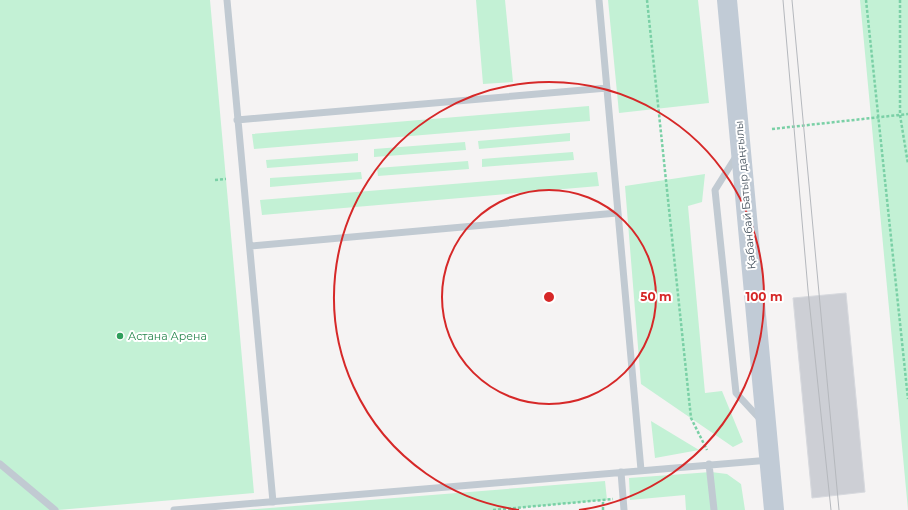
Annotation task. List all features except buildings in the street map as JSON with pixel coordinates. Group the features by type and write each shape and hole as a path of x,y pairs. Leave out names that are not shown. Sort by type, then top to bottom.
{"main road":[{"name":"Қабанбай Батыр даңғылы","path":"727,0 774,510"}],"lane":[{"path":"227,0 237,120 251,246 273,502"},
{"path":"599,0 641,470"},
{"path":"237,120 607,88"},
{"path":"740,149 715,190 736,393 766,425"},
{"path":"251,246 617,213"},
{"path":"174,510 769,460"},
{"path":"0,464 55,510"},
{"path":"710,464 714,510"},
{"path":"621,472 624,510"}],"path":[{"path":"647,0 691,418 707,450"},
{"path":"866,0 908,399"},
{"path":"900,0 900,115 908,164"},
{"path":"772,129 908,114"},
{"path":"215,180 226,179"},
{"path":"493,510 623,498"},
{"path":"603,500 603,510"}],"green space":[{"name":"Астана Арена","path":"0,0 210,0 254,493 58,510 0,510"},
{"path":"476,0 505,0 513,82 483,84"},
{"path":"608,0 698,0 709,103 619,113"},
{"path":"860,0 908,0 908,510"},
{"path":"589,106 590,121 254,149 252,134"},
{"path":"570,133 570,141 479,149 478,141"},
{"path":"465,142 466,150 374,157 374,149"},
{"path":"573,152 574,160 482,167 482,159"},
{"path":"358,153 358,161 267,168 266,160"},
{"path":"468,161 469,169 378,176 377,168"},
{"path":"361,172 362,179 270,187 270,178"},
{"path":"597,172 599,186 262,215 260,200"},
{"path":"705,174 702,202 688,206 705,393 722,391 743,442 733,447 641,384 625,186"},
{"path":"651,421 699,450 655,458"},
{"path":"711,472 727,474 741,484 745,510 686,510 685,495 630,500 629,478"},
{"path":"605,481 607,500 497,510 245,510"}],"tram line":[{"path":"783,0 808,290 831,510"},
{"path":"792,0 839,510"}],"place":[{"name":"Астана Арена","path":"120,336"}]}
